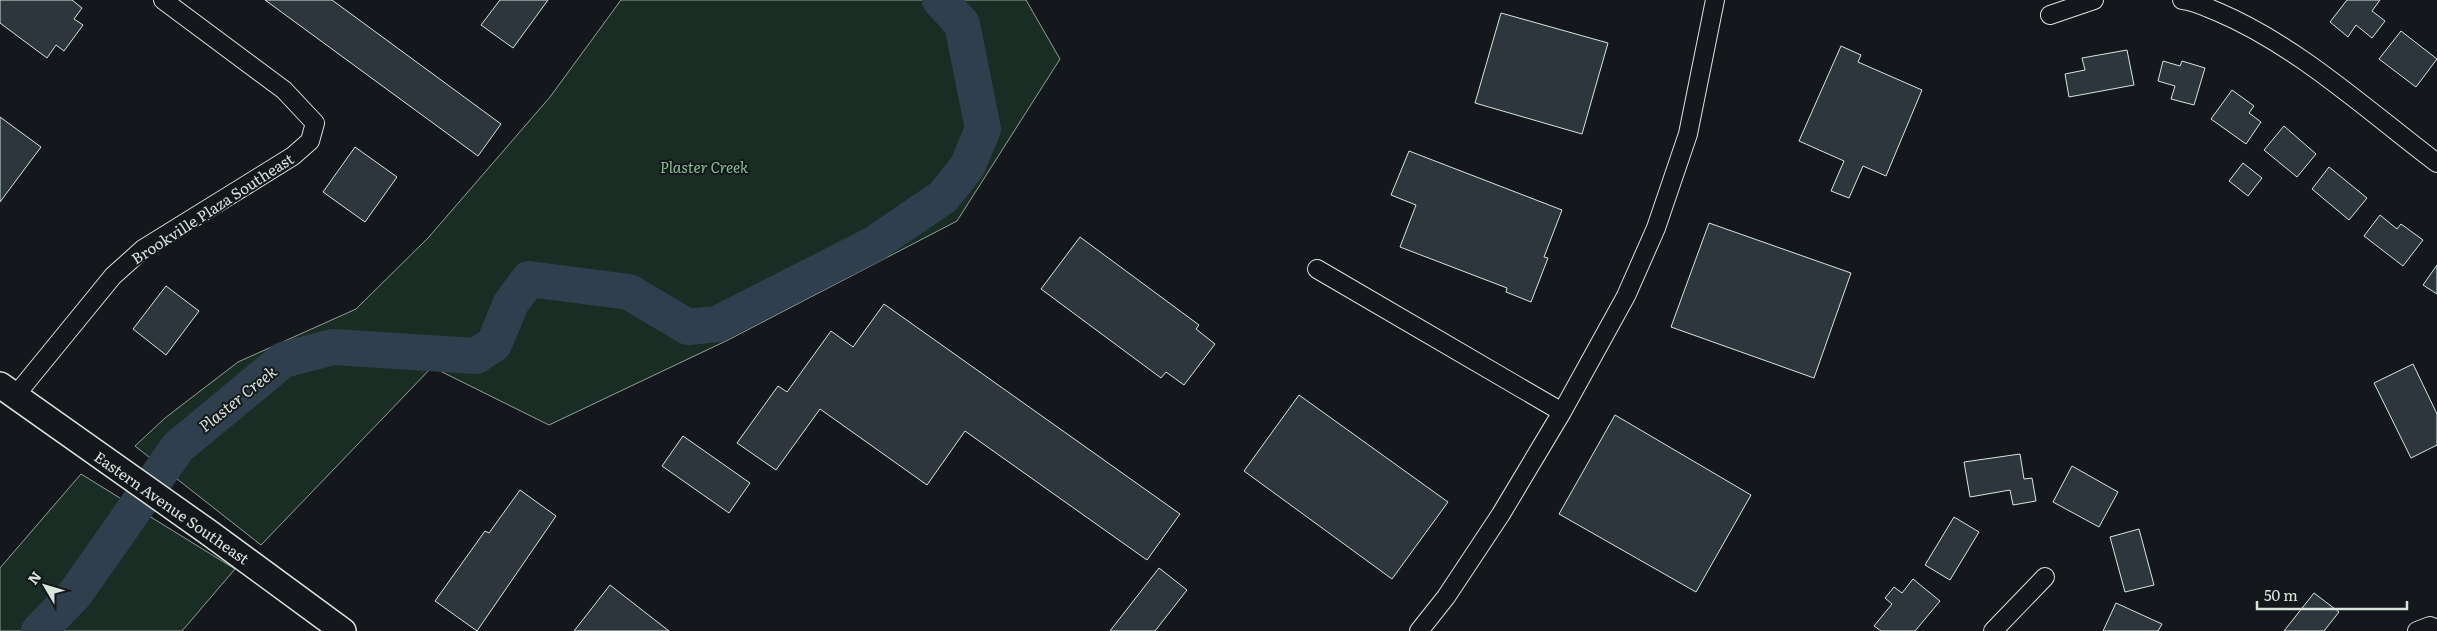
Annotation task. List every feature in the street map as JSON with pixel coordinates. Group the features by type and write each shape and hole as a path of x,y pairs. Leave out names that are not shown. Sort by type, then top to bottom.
{"main road":[{"name":"Eastern Avenue Southeast","path":"8,390 343,631"}],"street":[{"name":"Brookville Plaza Southeast","path":"8,390 113,276 143,249 293,156 310,141 315,123 284,90 163,0"},
{"path":"1419,631 1446,596 1501,514 1562,412 1626,296 1656,228 1688,134 1715,0"},
{"path":"2050,16 2094,0"},
{"path":"2182,0 2190,1 2234,20 2275,42 2437,163"},
{"path":"1317,269 1562,412"},
{"path":"1993,631 2045,577"},
{"path":"2417,631 2430,626 2437,629"}],"green space":[{"name":"Plaster Creek","path":"621,0 1026,0 1060,59 957,221 728,340 549,425 432,367 261,545 135,446 165,418 238,362 356,309 428,238 550,97"},
{"path":"81,474 235,569 182,631 0,631 0,568"}],"building":[{"path":"0,0 72,0 82,8 74,19 83,25 64,51 56,45 47,58 0,23"},
{"path":"265,0 332,0 501,124 478,156"},
{"path":"500,0 548,0 513,48 481,25"},
{"path":"2347,0 2380,0 2372,11 2385,21 2372,38 2356,25 2348,37 2330,22"},
{"path":"1501,13 1608,43 1582,134 1475,103"},
{"path":"2401,31 2437,59 2416,87 2379,59"},
{"path":"1841,46 1861,55 1858,62 1922,90 1886,176 1863,166 1849,198 1831,191 1844,161 1799,141"},
{"path":"2127,50 2134,85 2069,97 2065,74 2085,70 2082,58"},
{"path":"2163,61 2180,66 2182,61 2205,68 2194,105 2171,99 2175,86 2158,81"},
{"path":"2232,90 2254,106 2249,113 2261,122 2246,144 2211,119"},
{"path":"0,117 41,147 0,202"},
{"path":"2284,126 2316,154 2297,177 2264,150"},
{"path":"355,147 397,177 365,222 323,192"},
{"path":"1409,151 1562,210 1544,257 1548,258 1531,302 1506,292 1507,288 1400,247 1416,205 1391,195"},
{"path":"2243,163 2262,178 2248,196 2229,181"},
{"path":"2329,167 2367,198 2349,220 2312,189"},
{"path":"2380,215 2397,229 2401,224 2423,240 2403,266 2364,236"},
{"path":"1709,223 1851,273 1814,378 1671,327"},
{"path":"1080,237 1199,325 1196,329 1215,344 1184,385 1166,372 1161,378 1041,289"},
{"path":"2437,265 2437,294 2423,285"},
{"path":"166,286 199,311 166,355 133,329"},
{"path":"884,304 1180,514 1147,560 965,431 927,485 820,409 776,470 737,443 778,386 787,392 831,331 853,347"},
{"path":"2413,364 2437,414 2437,445 2411,458 2374,383"},
{"path":"1299,395 1448,502 1392,579 1244,471"},
{"path":"1615,415 1751,495 1696,592 1559,514"},
{"path":"683,436 750,483 729,513 662,466"},
{"path":"2020,454 2024,479 2032,478 2036,501 2013,505 2010,490 1970,497 1964,462"},
{"path":"2072,466 2118,492 2099,527 2053,502"},
{"path":"520,490 556,516 477,631 435,601 485,531 489,533"},
{"path":"1954,517 1979,532 1950,580 1925,565"},
{"path":"2139,529 2154,585 2125,592 2110,537"},
{"path":"1159,568 1187,590 1155,631 1110,631"},
{"path":"1913,579 1940,601 1915,631 1881,631 1874,626 1892,604 1885,598 1894,587 1902,593"},
{"path":"610,585 669,631 574,631"},
{"path":"2314,593 2339,612 2324,631 2284,631"},
{"path":"2116,603 2162,624 2158,631 2103,631"}],"waterway":[{"name":"Plaster Creek","path":"39,631 75,594 178,447 283,360 333,347 476,356 494,344 511,303 529,279 629,292 688,327 717,324 874,244 943,197 967,167 983,129 962,24 940,0"}]}
